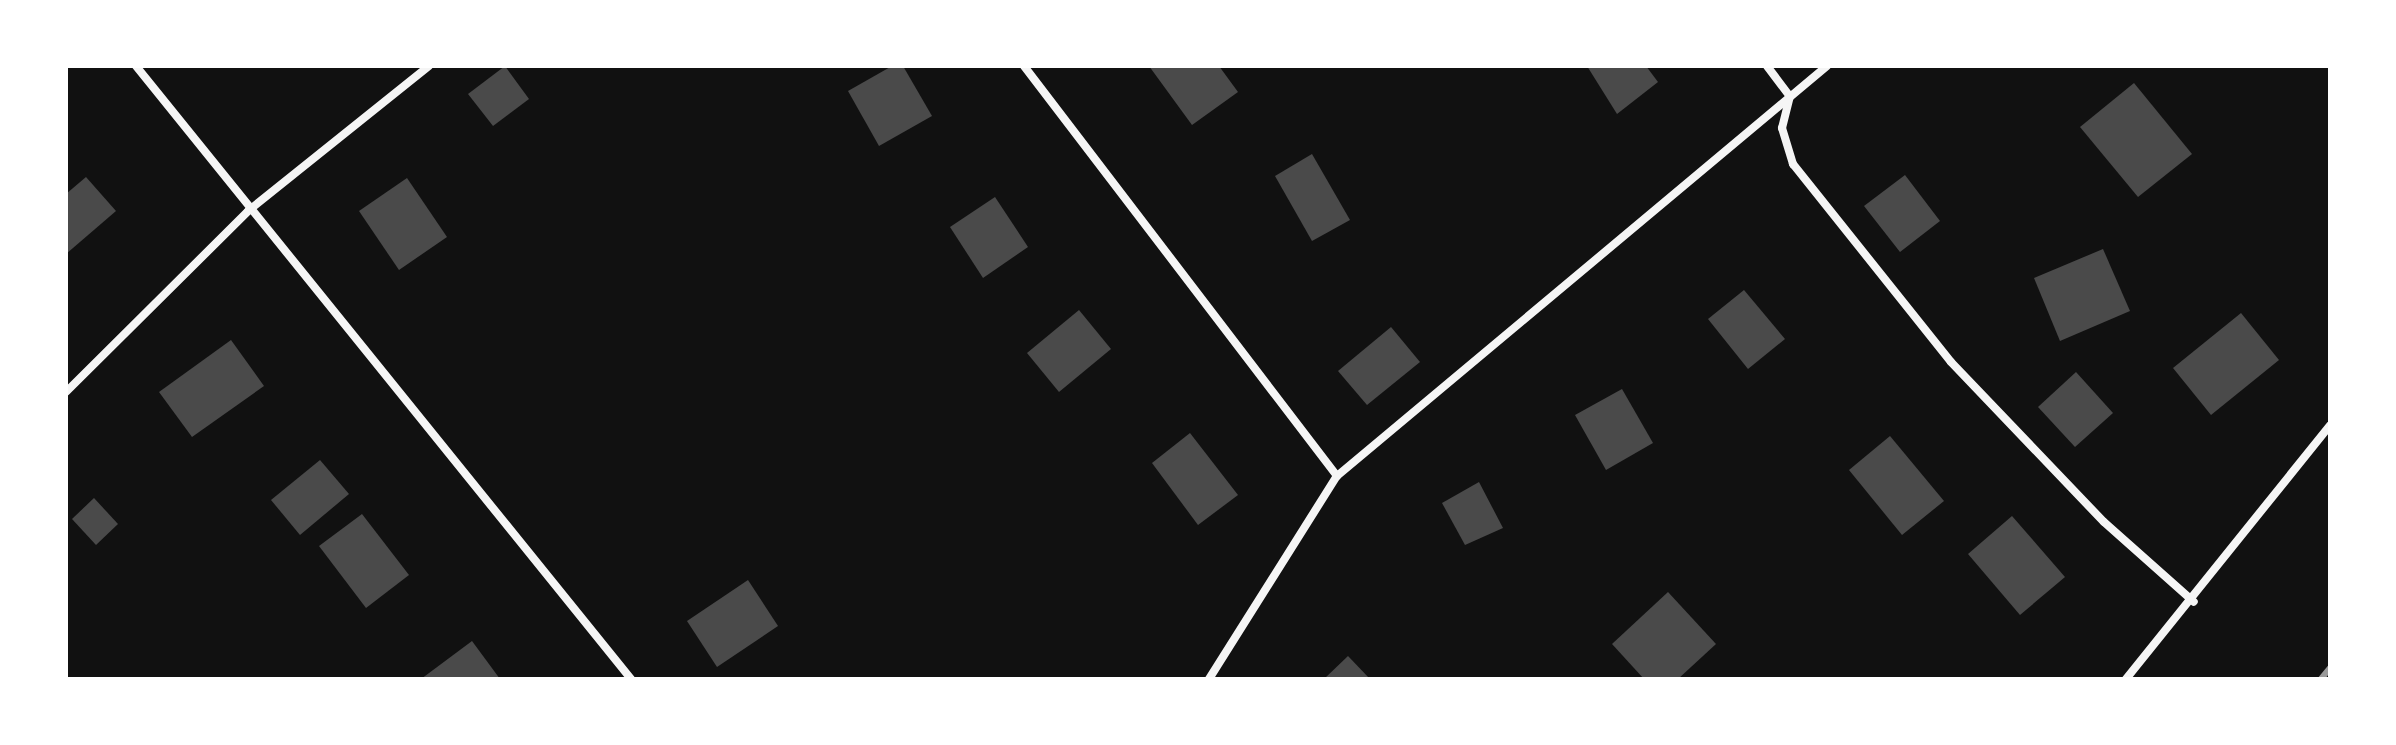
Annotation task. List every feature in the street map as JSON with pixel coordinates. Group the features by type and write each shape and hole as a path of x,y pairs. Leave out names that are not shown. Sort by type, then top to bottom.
{"street":[{"path":"136,66 248,211 631,679"},
{"path":"66,392 248,211 429,66"},
{"path":"1024,66 1337,476"},
{"path":"1767,66 1790,96"},
{"path":"1209,679 1337,476 1827,66"},
{"path":"1790,96 1782,128 1793,164 1951,362 2104,522 2194,602"},
{"path":"2126,679 2194,602 2330,425"}],"building":[{"path":"505,66 529,99 493,126 468,94"},
{"path":"892,66 903,66 932,116 879,146 848,91"},
{"path":"1149,66 1219,66 1238,92 1192,125"},
{"path":"1587,66 1646,66 1658,82 1617,114"},
{"path":"2134,83 2192,154 2138,197 2080,127"},
{"path":"1312,154 1350,220 1312,241 1275,176"},
{"path":"1905,175 1940,221 1900,252 1864,206"},
{"path":"86,177 116,211 66,254 66,194"},
{"path":"407,178 447,237 399,270 359,211"},
{"path":"995,197 1028,247 983,278 950,227"},
{"path":"2103,249 2130,311 2060,341 2034,278"},
{"path":"1744,290 1785,339 1748,369 1708,319"},
{"path":"1079,310 1111,349 1059,392 1027,353"},
{"path":"2241,313 2279,360 2211,415 2173,368"},
{"path":"1391,327 1420,362 1367,405 1338,371"},
{"path":"231,340 264,386 192,437 159,392"},
{"path":"2076,372 2113,413 2075,447 2038,407"},
{"path":"1622,389 1653,443 1606,470 1575,415"},
{"path":"1190,433 1238,495 1198,525 1152,463"},
{"path":"1890,436 1944,501 1902,535 1849,470"},
{"path":"320,460 349,494 300,535 271,500"},
{"path":"1479,482 1503,528 1465,545 1442,503"},
{"path":"94,498 118,524 96,545 72,519"},
{"path":"362,514 409,575 366,608 319,546"},
{"path":"2012,516 2065,577 2020,615 1968,554"},
{"path":"748,580 778,626 717,667 687,621"},
{"path":"1668,592 1716,644 1678,679 1644,679 1612,644"},
{"path":"472,641 500,679 421,679"},
{"path":"1348,656 1370,679 1324,679"}],"railway":[{"path":"2321,679 2330,668"}]}
